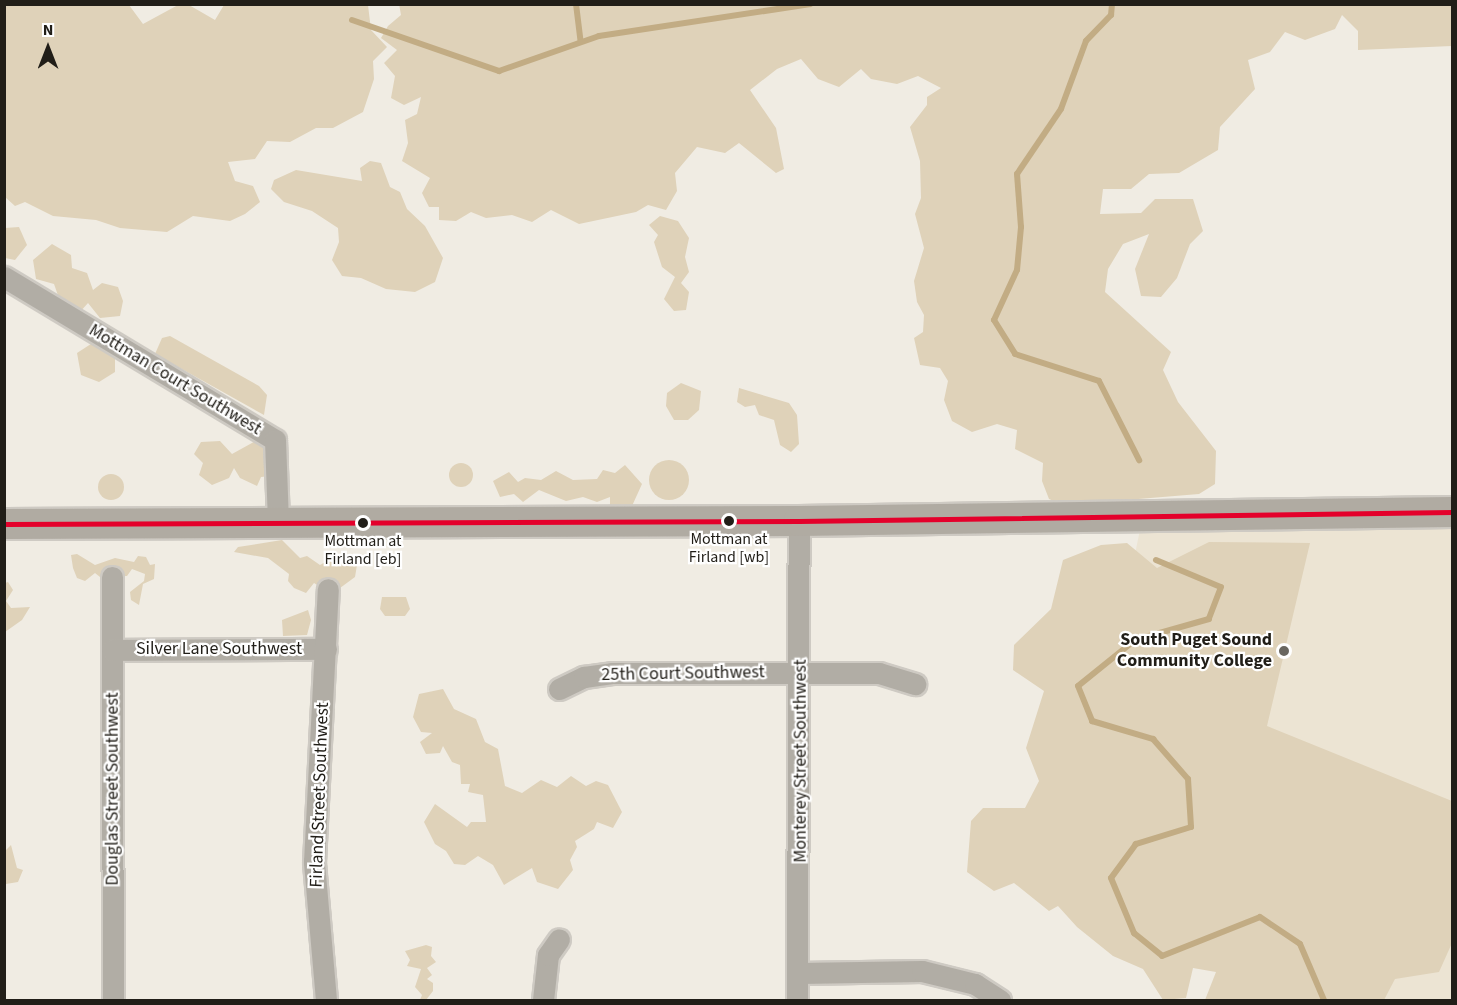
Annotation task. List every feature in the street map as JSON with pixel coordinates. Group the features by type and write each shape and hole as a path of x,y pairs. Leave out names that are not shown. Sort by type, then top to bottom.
{"street":[{"name":"Mottman Court Southwest","path":"4,277 275,440 278,522"},
{"path":"4,524 800,521 1452,512"},
{"name":"Monterey Street Southwest","path":"797,1000 800,973 800,521"},
{"name":"Douglas Street Southwest","path":"112,577 113,1000"},
{"name":"Firland Street Southwest","path":"326,1000 315,862 328,590"},
{"name":"Silver Lane Southwest","path":"112,650 326,649"},
{"name":"25th Court Southwest","path":"559,689 584,677 612,673 879,673 915,684"},
{"path":"543,1000 549,955 559,939"},
{"path":"800,973 922,971 975,984 1000,1000"}],"shaded area":[{"path":"399,4 1452,5 1452,46 1358,50 1358,31 1342,15 1335,29 1305,40 1285,32 1270,52 1248,60 1255,89 1220,127 1218,150 1179,173 1149,174 1131,189 1103,189 1100,214 1141,213 1155,199 1193,199 1203,231 1190,244 1177,278 1161,297 1141,296 1135,269 1149,234 1123,244 1108,269 1105,292 1171,352 1163,370 1178,402 1216,451 1215,484 1199,494 1114,501 1102,512 1068,507 1049,499 1042,481 1043,463 1015,449 1017,430 997,424 972,432 952,421 944,400 948,381 940,368 920,365 914,338 923,332 924,315 917,302 914,281 924,248 915,214 921,198 920,161 910,127 927,105 927,97 941,88 918,76 897,84 871,79 861,69 839,87 818,79 801,59 777,69 750,90 776,128 784,169 776,173 739,143 725,153 697,147 675,173 677,191 666,210 648,205 636,212 579,224 551,210 532,222 512,215 486,218 471,212 456,221 439,220 439,207 429,207 422,193 430,178 402,161 408,143 405,120 417,114 421,97 404,105 391,98 395,76 384,63 397,50 381,38 388,26 401,15"},
{"path":"4,5 129,5 143,24 178,5 189,5 215,20 224,5 368,5 371,30 387,47 373,61 374,79 363,112 333,128 316,128 290,142 267,141 255,159 228,162 235,181 253,186 260,202 245,214 230,221 193,216 167,232 120,228 96,220 53,216 25,202 15,206 5,197"},
{"path":"370,161 381,163 390,187 400,192 407,209 425,226 443,258 435,282 415,292 386,289 361,278 342,276 332,260 339,242 338,228 312,211 284,202 271,189 274,180 296,170 362,181 360,168"},
{"path":"660,216 678,221 689,238 685,257 689,272 681,283 689,292 686,310 674,311 664,299 675,277 662,267 654,242 658,235 649,225"},
{"path":"19,227 27,245 15,260 5,258 5,228"},
{"path":"52,244 71,255 72,268 87,273 93,290 102,283 118,287 123,301 120,316 100,318 88,303 79,313 61,304 54,284 36,279 33,260"},
{"path":"170,336 259,386 267,395 264,415 155,354 162,338"},
{"path":"94,342 108,344 115,357 115,372 99,382 81,375 77,353"},
{"path":"681,383 701,391 699,410 688,420 674,420 666,406 667,393"},
{"path":"739,388 789,403 797,415 799,444 791,452 780,445 774,420 759,415 755,405 745,407 737,402"},
{"path":"259,439 272,462 271,476 261,477 257,486 240,478 234,468 229,478 212,485 199,475 203,463 194,454 201,442 220,441 232,454"},
{"path":"669,460 683,466 689,480 683,494 669,500 655,494 649,480 655,466"},
{"path":"461,463 466,464 472,470 472,480 466,486 461,487 456,486 450,480 449,475 450,470 456,464"},
{"path":"625,465 642,484 632,506 610,506 610,497 597,502 583,497 566,501 539,490 523,502 514,494 500,497 493,481 509,472 518,482 525,478 541,480 556,471 573,480 597,479 603,470 615,473"},
{"path":"111,474 120,478 124,487 120,496 111,500 102,496 98,487 102,478"},
{"name":"South Puget Sound Community College","path":"1141,525 1452,526 1452,1000 1247,1000 1089,776"},
{"path":"282,540 300,558 307,556 320,565 327,561 340,564 345,558 357,565 355,577 340,588 333,584 322,588 314,583 306,593 294,588 288,581 289,574 268,558 234,552 238,547"},
{"name":"South Puget Sound Community College","path":"1209,542 1310,543 1267,726 1452,801 1452,943 1439,972 1395,979 1384,1000 1205,1000 1216,972 1193,968 1186,998 1163,1000 1143,969 1113,956 1077,927 1058,906 1049,911 1014,883 994,891 967,872 971,821 983,808 1025,808 1039,781 1026,748 1044,691 1013,670 1014,645 1051,609 1063,560 1101,545 1127,543 1157,568"},
{"path":"77,554 95,565 115,558 134,562 138,556 146,557 150,565 155,564 154,579 143,584 139,605 131,600 130,592 144,581 145,574 132,569 127,576 100,577 95,573 85,581 77,578 73,568 71,555"},
{"path":"8,582 13,590 6,601 11,608 30,607 22,620 5,632 5,583"},
{"path":"382,597 406,597 410,609 405,616 385,616 380,609"},
{"path":"308,610 311,620 307,635 283,636 282,620"},
{"path":"443,689 454,709 476,719 485,742 498,749 505,786 522,793 541,780 557,787 571,776 586,786 596,781 608,785 622,812 613,828 597,822 594,829 575,841 577,847 570,860 573,870 558,889 537,882 532,868 504,885 493,865 478,856 465,865 454,864 446,851 435,844 424,822 435,804 467,827 471,822 486,822 483,795 468,792 470,784 461,784 460,765 452,762 443,746 440,753 426,754 420,742 432,733 421,732 413,717 419,694"},
{"path":"11,845 17,868 23,870 18,882 6,884 5,851"},
{"path":"426,945 432,947 431,956 436,962 427,968 432,975 427,979 433,983 433,991 426,1000 420,1000 422,995 415,987 421,969 407,966 410,960 405,951"}],"waterway":[{"path":"576,4 581,42"},
{"path":"352,20 499,71 599,36 811,4"},
{"path":"1112,4 1111,15 1086,41 1061,109 1017,174 1021,227 1017,270 994,320 1015,354 1099,381 1139,460"},
{"path":"1156,560 1221,587 1209,619 1135,640 1078,686 1092,721 1153,739 1188,779 1191,827 1136,844 1111,878 1134,933 1162,956 1260,917 1300,944 1324,1000"}],"transit line":[{"path":"4,524 799,521 1452,512"}],"place":[{"name":"Mottman at Firland [wb]","path":"729,521"},
{"name":"Mottman at Firland [eb]","path":"363,523"},
{"name":"South Puget Sound Community College","path":"1284,651"}]}
